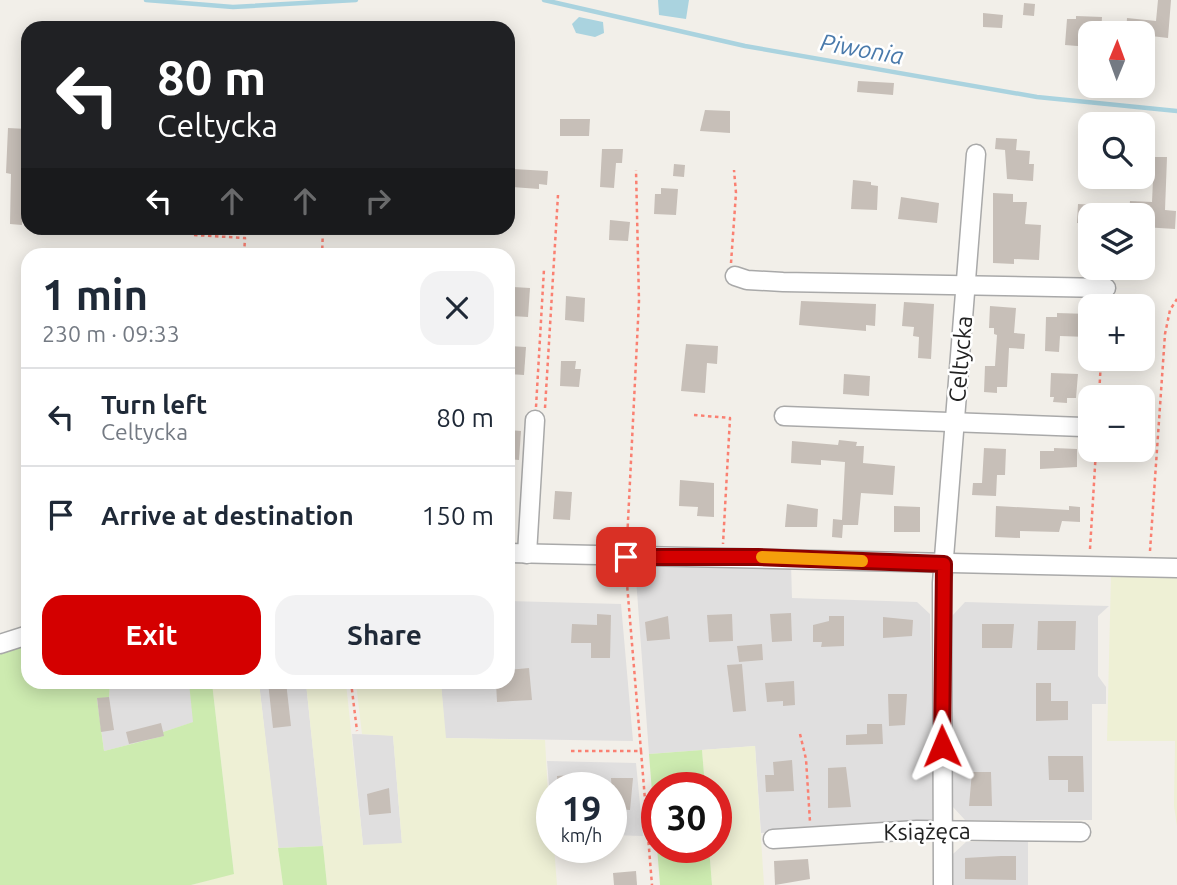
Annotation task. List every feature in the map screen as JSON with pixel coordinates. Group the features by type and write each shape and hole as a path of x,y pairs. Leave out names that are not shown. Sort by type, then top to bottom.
{"street":[{"name":"Celtycka","path":"943,885 941,607 976,154"},
{"path":"735,276 747,280 783,282 1106,288"},
{"path":"784,416 1078,427"},
{"path":"527,554 540,418"},
{"path":"515,554 1177,568"},
{"path":"0,644 21,637"},
{"name":"Książęca","path":"773,839 943,830 1081,832"}],"path":[{"path":"636,170 639,301 626,557 652,885"},
{"path":"734,170 736,193 731,265 735,276"},
{"path":"540,418 558,195"},
{"path":"194,235 245,238 244,248"},
{"path":"540,418 544,270"},
{"path":"1150,568 1165,334 1170,310 1177,299"},
{"path":"694,415 730,418 722,557"},
{"path":"1089,567 1095,462"},
{"path":"352,689 357,731"},
{"path":"800,734 806,759 811,836"},
{"path":"571,751 641,751"}],"shaded area":[{"path":"791,564 792,598 917,602 930,614 935,818 925,823 761,833 755,746 649,754 635,565"},
{"path":"515,601 621,604 633,741 445,738 441,689 515,689"},
{"path":"965,602 1109,606 1098,616 1098,676 1106,687 1106,704 1092,704 1092,820 965,820 953,807 952,616"},
{"path":"110,689 190,689 194,722 163,732 164,736 104,751 97,698 109,697"},
{"path":"260,689 307,689 323,846 278,848"},
{"path":"352,734 393,735 402,844 363,845"},
{"path":"547,761 636,763 641,836 627,836 627,772 548,772"},
{"path":"1028,841 1028,885 953,885 953,854 966,842"}],"green space":[{"path":"1111,575 1177,576 1177,826 1174,806 1175,741 1107,741"},
{"path":"21,644 21,689 110,689 109,697 97,699 104,751 163,736 163,732 193,722 190,689 213,689 234,874 191,885 0,885 0,651"},
{"path":"213,689 260,689 283,885 191,885 234,873"},
{"path":"307,689 347,689 363,845 402,843 393,736 362,734 357,689 442,689 446,738 545,740 547,772 536,772 536,863 555,863 557,885 327,885"},
{"path":"755,746 764,885 712,885 710,863 732,863 732,772 704,772 702,750"},
{"path":"702,750 704,772 650,772 649,754"},
{"path":"323,846 327,885 283,885 278,848"},
{"path":"658,863 710,863 712,885 660,885"}],"water":[{"path":"658,0 689,0 686,19 659,15"},
{"path":"579,17 603,22 604,33 595,37 576,33 572,24"}],"building":[{"path":"1158,0 1171,0 1168,38 1155,36 1155,21 1127,21 1127,18 1156,21"},
{"path":"1024,3 1035,4 1034,16 1023,15"},
{"path":"983,13 1003,15 1002,28 983,27"},
{"path":"1076,16 1102,17 1102,21 1078,21 1078,46 1065,45 1067,19 1076,19"},
{"path":"858,81 894,83 893,95 857,92"},
{"path":"705,110 730,111 730,133 700,131"},
{"path":"560,119 590,119 589,136 560,136"},
{"path":"8,128 21,129 21,225 10,224 11,174 6,173"},
{"path":"996,138 1017,139 1016,150 1030,151 1029,164 1034,164 1033,181 1007,179 1005,150 995,149"},
{"path":"602,149 623,149 622,163 616,163 614,188 600,187"},
{"path":"1155,157 1167,157 1165,210 1176,211 1175,229 1155,228 1155,203 1130,203 1152,202 1153,189 1155,189"},
{"path":"674,164 685,165 684,177 673,176"},
{"path":"515,169 548,171 547,185 539,184 539,189 515,187"},
{"path":"853,180 871,182 871,185 878,186 877,210 851,209"},
{"path":"661,188 678,189 676,215 654,214 655,194 661,194"},
{"path":"993,193 1013,194 1013,202 1027,202 1025,224 1041,225 1039,260 1014,259 1014,264 993,263"},
{"path":"901,197 939,203 937,223 898,219"},
{"path":"610,220 630,222 628,241 609,240"},
{"path":"515,287 530,288 528,317 515,316"},
{"path":"566,296 585,298 584,322 565,320"},
{"path":"801,301 876,304 875,326 866,325 866,331 799,325"},
{"path":"904,302 934,304 931,359 918,358 919,337 913,336 914,327 902,326"},
{"path":"990,306 1016,308 1014,333 1025,334 1024,349 1009,348 1007,387 997,387 997,393 984,392 985,366 995,366 997,335 994,334 994,328 989,328"},
{"path":"1057,313 1078,314 1078,337 1060,336 1059,352 1045,351 1046,317 1057,317"},
{"path":"686,344 718,346 717,364 707,363 705,393 681,391"},
{"path":"515,346 526,347 524,375 515,374"},
{"path":"561,361 576,361 575,369 581,369 579,387 560,386"},
{"path":"1051,373 1078,374 1076,398 1067,398 1067,403 1053,402 1054,397 1050,397"},
{"path":"844,374 870,376 869,396 843,394"},
{"path":"515,431 521,431 519,460 515,460"},
{"path":"839,440 857,442 856,446 864,446 863,463 895,466 893,495 861,493 858,525 843,525 842,538 832,537 833,519 842,520 845,462 821,460 821,465 791,463 792,441 838,445"},
{"path":"984,448 1006,449 1005,475 997,475 996,496 972,495 973,483 982,483"},
{"path":"1054,448 1077,449 1077,467 1040,469 1040,451 1054,451"},
{"path":"680,480 714,483 714,517 697,516 698,507 679,506"},
{"path":"555,491 572,492 570,520 553,519"},
{"path":"787,504 818,509 817,527 785,527"},
{"path":"894,506 920,507 920,532 894,532"},
{"path":"996,506 1069,510 1069,506 1080,507 1080,522 1062,521 1059,532 1020,531 1020,538 995,537"},
{"path":"791,613 792,641 772,642 770,614"},
{"path":"597,614 611,615 610,658 591,658 591,643 571,643 572,624 597,625"},
{"path":"732,614 733,641 709,642 707,615"},
{"path":"668,616 670,639 647,641 645,622"},
{"path":"829,616 844,616 844,646 821,647 822,642 813,642 813,625 829,621"},
{"path":"883,617 913,620 912,636 883,638"},
{"path":"1038,621 1076,621 1075,650 1037,650"},
{"path":"982,624 1014,624 1012,648 982,648"},
{"path":"762,644 763,660 739,662 737,646"},
{"path":"742,664 746,711 733,712 727,665"},
{"path":"529,668 532,700 497,702 496,689 515,689 515,669"},
{"path":"794,681 795,705 783,706 783,701 767,702 765,683"},
{"path":"1036,683 1051,683 1051,701 1068,701 1068,720 1036,721"},
{"path":"269,689 287,689 291,726 273,728"},
{"path":"888,694 907,694 905,725 889,726"},
{"path":"109,697 114,730 101,732 97,698"},
{"path":"161,723 164,736 129,744 126,732"},
{"path":"867,724 882,724 883,744 846,745 846,735 867,734"},
{"path":"1048,756 1083,756 1084,792 1068,792 1068,780 1049,780"},
{"path":"792,760 794,791 766,792 765,775 774,775 773,762"},
{"path":"846,767 851,807 828,808 828,768"},
{"path":"972,772 991,772 992,806 969,806"},
{"path":"627,778 633,778 630,810 627,810"},
{"path":"389,788 391,813 369,815 367,794"},
{"path":"1016,856 1016,880 965,879 965,858"},
{"path":"808,859 810,879 775,885 774,861"},
{"path":"636,871 637,885 614,885 613,873"}],"waterway":[{"name":"Piwonia","path":"146,0 233,7 356,0"},
{"name":"Piwonia","path":"544,0 745,46 1037,97 1177,111"}],"slow traffic":[{"path":"762,557 862,561"}],"route":[{"path":"626,557 758,557 944,564 941,607 942,746"}]}
